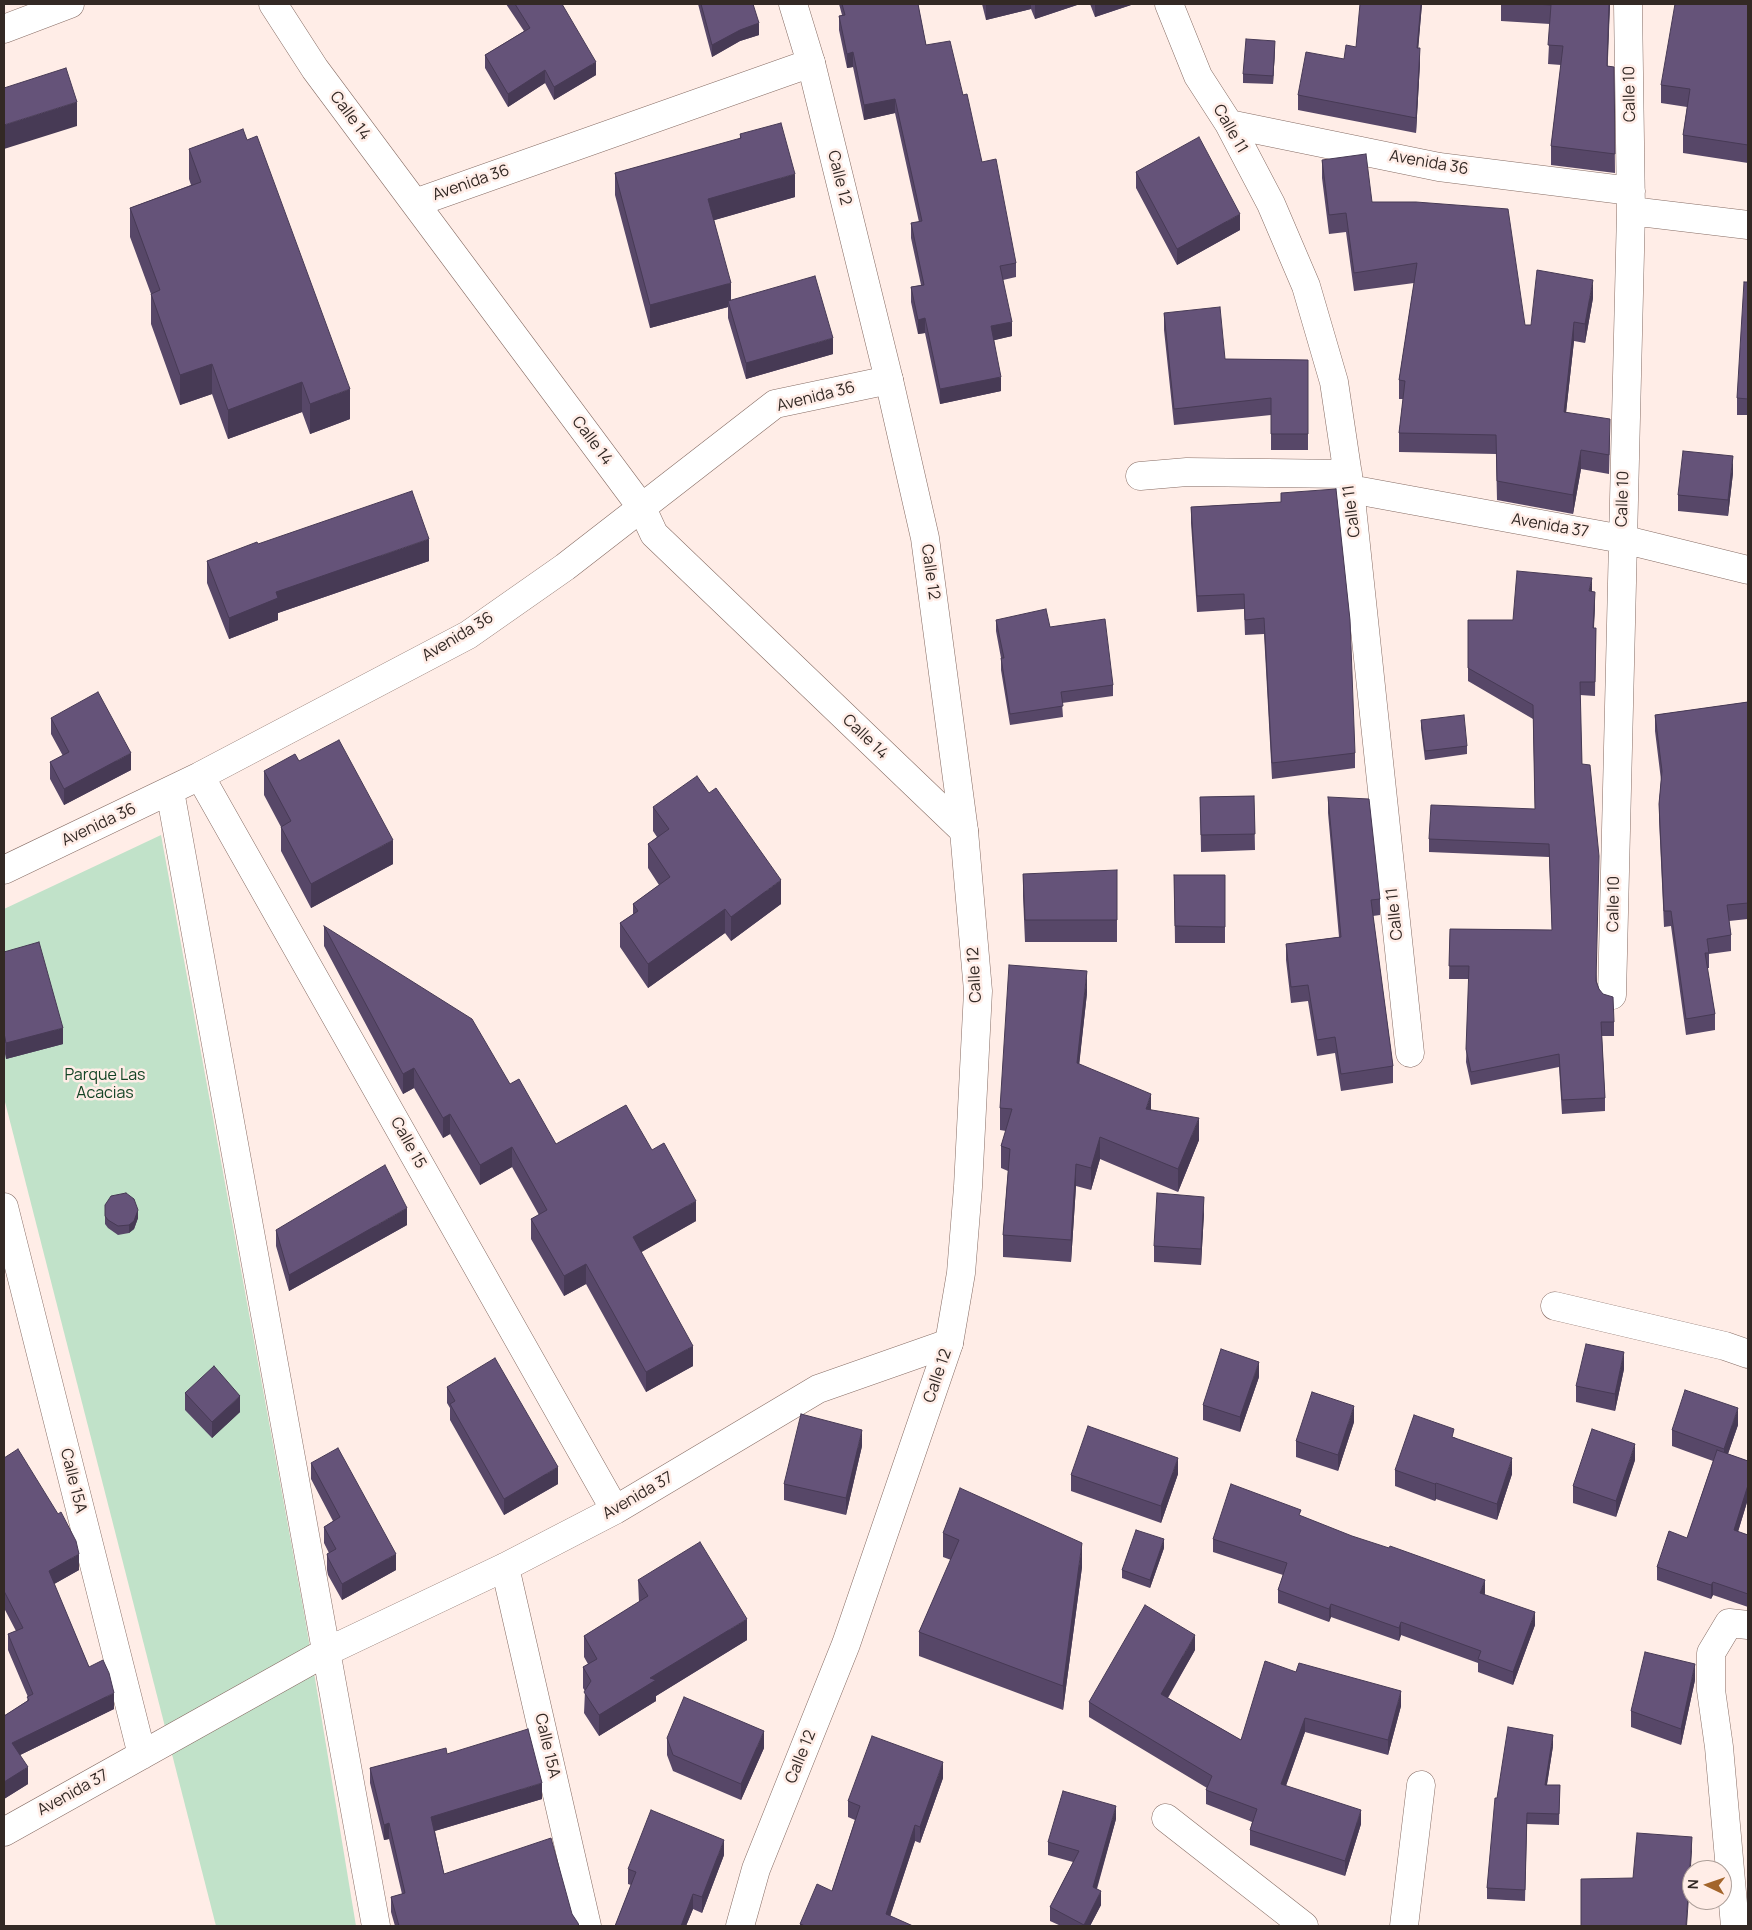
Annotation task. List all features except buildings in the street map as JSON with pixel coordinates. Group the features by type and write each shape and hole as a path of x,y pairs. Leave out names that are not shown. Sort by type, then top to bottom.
{"street":[{"path":"4,29 70,4"},
{"name":"Calle 14","path":"273,4 315,69 642,508 654,534 964,831"},
{"name":"Calle 12","path":"740,1926 756,1869 846,1644 949,1343 961,1273 968,1187 978,991 964,831 925,538 889,380 811,63 793,4"},
{"name":"Calle 11","path":"1170,4 1198,76 1229,124 1272,204 1306,286 1334,382 1349,481 1410,1053"},
{"name":"Calle 10","path":"1612,995 1631,201 1628,4"},
{"name":"Avenida 36","path":"415,203 811,63"},
{"name":"Avenida 36","path":"1229,124 1439,167 1631,201 1748,226"},
{"name":"Avenida 36","path":"4,870 200,776 468,635 565,567 775,404 889,380"},
{"name":"Avenida 37","path":"1140,476 1187,472 1349,481 1622,539 1748,570"},
{"name":"Calle 15","path":"200,776 615,1510"},
{"path":"170,791 376,1926"},
{"name":"Calle 15A","path":"4,1207 142,1755"},
{"path":"1555,1306 1725,1346 1748,1354"},
{"name":"Avenida 37","path":"4,1832 326,1652 505,1567 615,1510 818,1389 949,1343"},
{"name":"Calle 15A","path":"505,1567 587,1926"},
{"path":"1735,1926 1719,1747 1711,1690 1711,1653 1729,1623 1748,1625"},
{"path":"1404,1926 1420,1785"},
{"path":"1166,1818 1304,1926"}],"green space":[{"name":"Parque Las Acacias","path":"161,835 305,1618 356,1926 216,1926 4,1098 4,909"}]}
